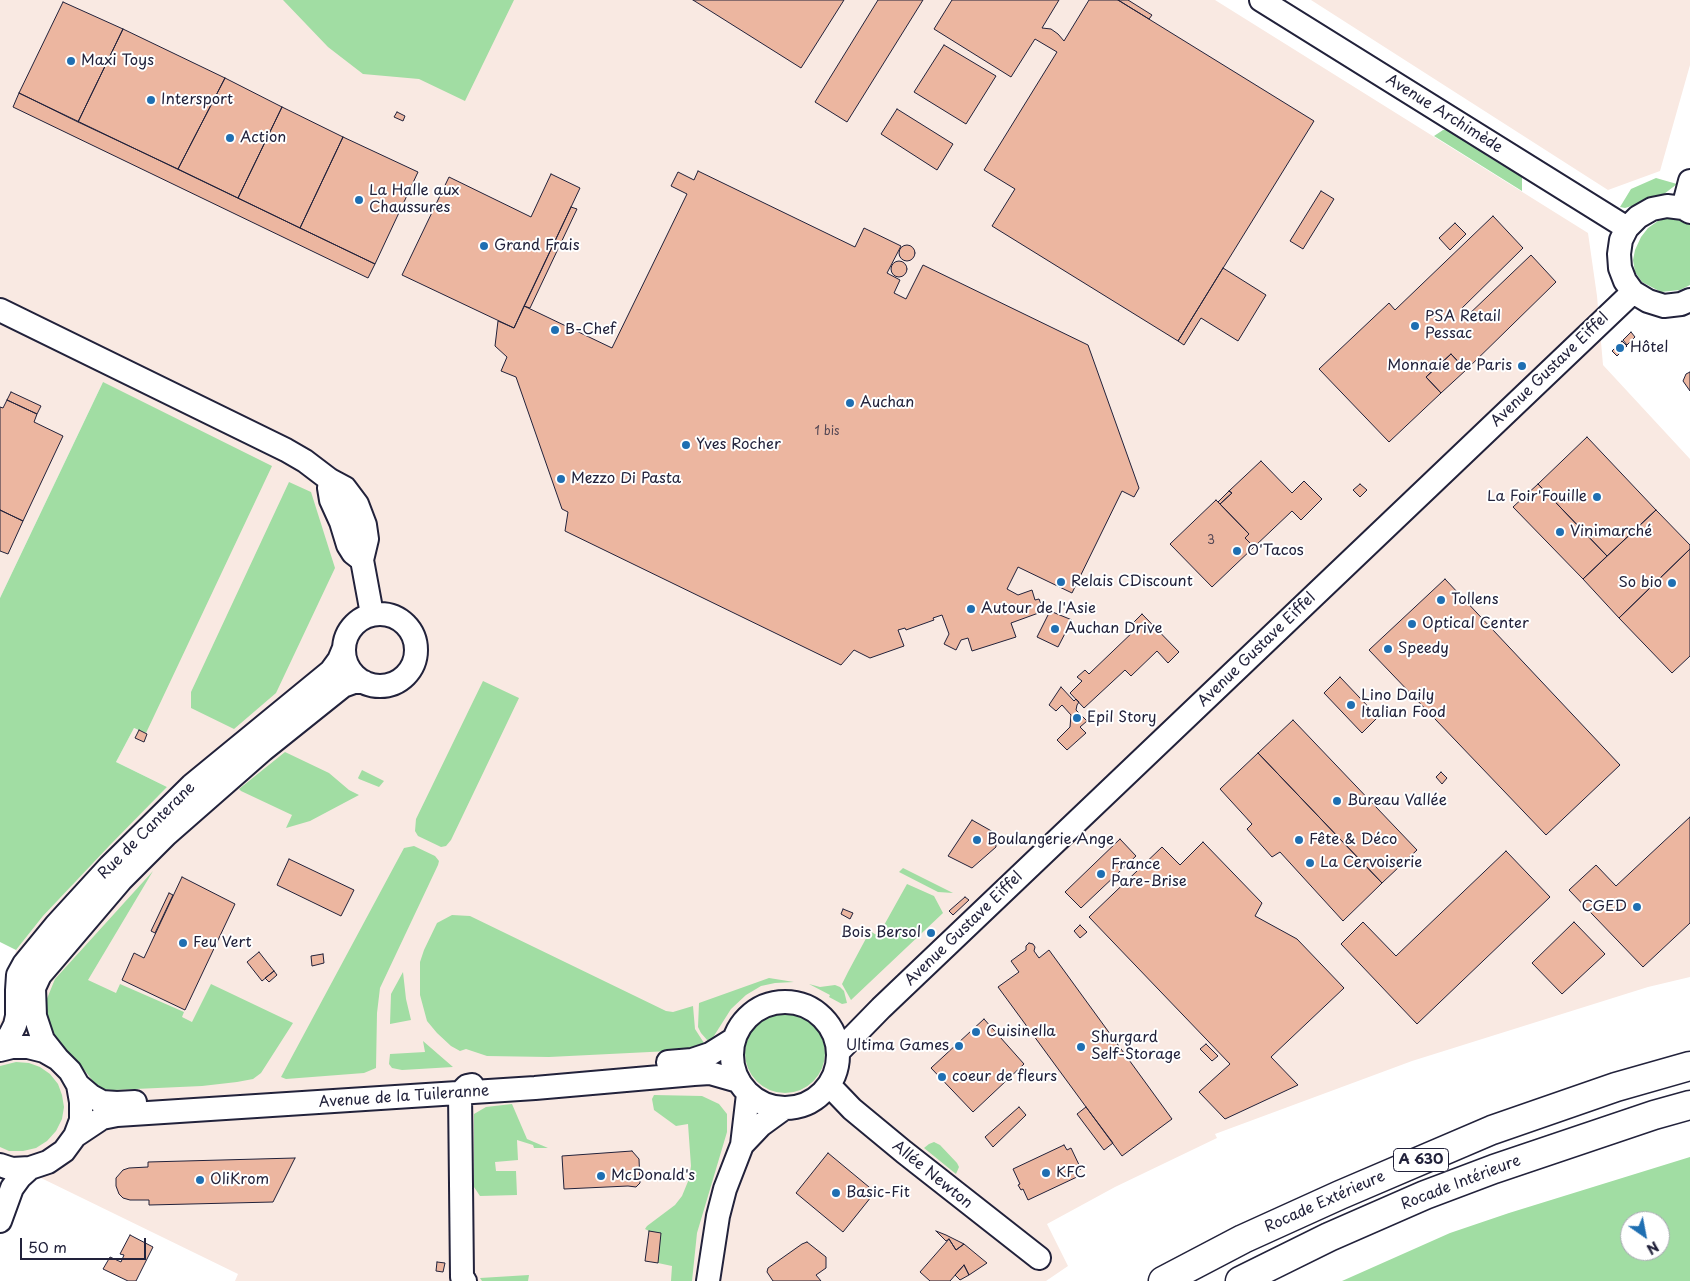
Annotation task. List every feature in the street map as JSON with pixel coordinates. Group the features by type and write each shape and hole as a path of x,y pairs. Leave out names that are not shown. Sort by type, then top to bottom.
{"highway":[{"name":"Rocade Extérieure","path":"1164,1281 1243,1239 1492,1130 1616,1087 1690,1066"},
{"name":"Rocade Intérieure","path":"1240,1281 1328,1237 1425,1195 1513,1162 1654,1115 1690,1105"}],"street":[{"name":"Avenue Archimède","path":"1262,0 1627,228"},
{"path":"1690,181 1686,210 1667,206 1652,209 1638,217 1627,228 1621,240 1618,254 1620,268 1625,281 1633,292 1648,301 1664,306 1681,304 1690,300"},
{"name":"Avenue Gustave Eiffel","path":"839,1051 881,1008 1633,292"},
{"path":"0,310 286,450 319,470 330,480 331,500 341,522 348,545 353,553 362,560 372,614"},
{"path":"372,614 396,617 406,624 414,639 416,656 412,667 406,676 396,682 385,685 374,685 364,682 355,676 345,658 344,648 347,637 353,627 361,619 372,614"},
{"name":"Rue de Canterane","path":"0,1048 15,1025 18,977 24,964 56,925 148,828 192,785 331,670 339,660 344,648"},
{"name":"Rue de Canterane","path":"18,977 40,975 121,880 166,835 263,750 342,686 354,682 364,682"},
{"path":"0,1165 12,1169 30,1168 48,1162 64,1151 75,1136 81,1111 78,1086 70,1071 43,1040 18,977"},
{"path":"782,1001 798,1003 813,1009 826,1020 835,1033 839,1051 838,1070 830,1086 817,1099 800,1107 783,1109 762,1104 743,1088 733,1068 732,1053 734,1039 741,1025 752,1013 766,1005 782,1001"},
{"name":"Avenue Gustave Eiffel","path":"826,1020 856,1016 881,1008"},
{"name":"Avenue de la Tuileranne","path":"78,1086 102,1102 117,1103 533,1074 692,1060 718,1050 734,1039"},
{"path":"0,1048 28,1047 44,1051 58,1059"},
{"name":"Avenue de la Tuileranne","path":"75,1136 102,1118 117,1115 460,1093 710,1073 743,1088"},
{"path":"465,1281 462,1277 460,1093 467,1086 508,1083 533,1074"},
{"name":"Allée Newton","path":"830,1086 852,1109 904,1152 1039,1258"},
{"path":"708,1281 718,1216 725,1188 742,1145 743,1088"},
{"path":"742,1145 761,1125 783,1109"},
{"path":"0,1221 12,1188 30,1168"}],"shaded area":[{"path":"0,0 1215,0 1588,233 1597,296 1603,365 1690,459 1690,977 1648,987 1412,1061 1215,1134 1217,1138 1115,1187 1047,1224 1068,1266 1046,1281 235,1281 238,1274 39,1177 0,1179 0,1022 5,1014 16,950 43,916 110,844 167,787 116,762 134,728 145,733 103,382 0,598"},
{"path":"1311,0 1690,0 1690,65 1660,171 1608,190"}],"green space":[{"path":"283,0 514,0 465,101 419,79 363,74 328,47"},
{"path":"1452,129 1460,133 1487,156 1522,177 1522,191 1434,136 1443,130"},
{"path":"1656,178 1677,184 1664,194 1648,197 1635,205 1625,208 1620,207 1631,189"},
{"path":"1671,217 1684,219 1690,223 1690,285 1680,290 1661,292 1642,282 1635,272 1633,260 1641,237 1648,228 1658,221"},
{"path":"103,382 272,466 146,733 134,728 116,762 167,787 43,916 16,950 0,942 0,598"},
{"path":"289,482 311,492 335,568 276,693 234,729 191,708 191,692"},
{"path":"483,681 519,698 451,840 446,846 441,847 418,836 415,831 416,819"},
{"path":"285,752 329,773 349,790 359,795 310,821 286,828 292,815 239,789"},
{"path":"362,770 384,781 379,787 359,779"},
{"path":"414,846 435,856 439,861 380,988 377,1013 376,1068 364,1073 286,1079 281,1077 404,848"},
{"path":"903,868 953,893 938,892 899,872"},
{"path":"153,871 88,980 116,993 120,984 184,1012 182,1017 192,1022 211,984 293,1023 261,1073 253,1079 202,1086 103,1089 96,1085 58,1041 52,1031 44,1006 55,979"},
{"path":"907,884 934,896 943,913 851,1000 842,984 870,931 878,936"},
{"path":"452,915 470,916 666,1011 673,1012 693,1006 695,1029 704,1043 670,1051 549,1057 487,1056 466,1049 460,1051 451,1046 427,1021 420,995 420,962 424,950 437,923"},
{"path":"403,972 411,1020 390,1024 391,994"},
{"path":"769,978 794,982 761,986 746,995 731,1009 712,1039 708,1041 698,1027 699,1003"},
{"path":"809,984 820,987 835,985 840,987 844,991 847,1003 842,1004"},
{"path":"777,1013 793,1013 814,1024 825,1045 825,1061 814,1082 793,1093 777,1093 763,1087 751,1075 745,1061 745,1045 751,1031 763,1019"},
{"path":"423,1041 453,1067 402,1070 392,1068 389,1064 390,1054 425,1052"},
{"path":"16,1062 29,1063 40,1067 50,1074 58,1084 64,1107 62,1119 56,1131 47,1141 36,1148 23,1151 9,1151 0,1147 0,1066"},
{"path":"654,1095 702,1096 719,1104 727,1114 727,1132 697,1233 692,1281 671,1281 672,1266 658,1263 649,1231 645,1229 675,1205 682,1196 689,1179 691,1166 688,1124 676,1126 654,1110 652,1099"},
{"path":"512,1104 527,1139 548,1148 534,1148 533,1145 517,1140 518,1160 495,1162 496,1171 516,1171 517,1195 480,1196 474,1187 474,1114 486,1107"},
{"path":"934,1142 940,1145 957,1163 959,1167 956,1174 924,1148"},
{"path":"1690,1157 1690,1281 1342,1281 1450,1233"},
{"path":"529,1275 528,1281 482,1281 480,1278"}],"building":[{"path":"693,0 844,0 801,68"},
{"path":"878,0 923,0 847,122 815,102"},
{"path":"952,0 1059,0 1042,28 1051,29 1064,41 1089,0 1118,0 1314,121 1178,341 992,226 1015,189 984,170 1057,52 1035,39 1011,77 934,29"},
{"path":"1118,0 1128,0 1152,15 1149,19"},
{"name":"Maxi Toys","path":"63,2 123,29 78,122 19,93"},
{"name":"Intersport","path":"123,29 225,78 178,169 78,122"},
{"path":"944,45 996,76 966,124 914,92"},
{"name":"Action","path":"225,78 282,107 238,198 178,169"},
{"path":"19,93 375,264 368,278 13,107"},
{"name":"La Halle aux Chaussures","path":"282,107 343,137 300,228 238,198"},
{"path":"897,109 953,144 937,170 881,134"},
{"path":"397,112 405,116 403,121 394,117"},
{"name":"La Halle aux Chaussures","path":"343,137 418,172 375,264 300,228"},
{"path":"698,171 855,247 864,228 901,246 887,273 900,280 894,293 906,299 923,265 1088,345 1139,488 1134,497 1122,491 1072,593 1018,567 1007,589 1018,595 1032,590 1035,600 1039,599 1044,611 1011,623 1016,637 972,651 968,638 961,640 956,650 944,644 949,634 942,615 933,618 934,620 906,630 905,628 898,630 904,646 870,658 854,650 841,665 565,531 568,512 562,509 516,377 501,371 507,357 495,346 498,321 514,328 524,306 612,348 687,194 671,186 678,172 694,180"},
{"name":"Grand Frais","path":"551,174 580,188 514,328 402,275 449,177 531,217"},
{"path":"1321,191 1334,199 1303,249 1290,241"},
{"path":"571,207 577,209 530,308 524,306"},
{"path":"1493,216 1523,248 1460,310 1466,317 1531,255 1556,282 1466,370 1451,354 1426,377 1441,393 1389,442 1319,369 1389,303 1395,310"},
{"path":"1455,223 1466,234 1450,250 1439,238"},
{"path":"907,245 913,247 915,253 913,259 907,261 901,259 899,253 901,247"},
{"path":"896,261 902,261 907,266 905,275 896,277 891,272 891,266"},
{"path":"1223,268 1266,295 1238,341 1201,318 1184,345 1178,341"},
{"path":"1631,332 1635,337 1627,345 1623,340"},
{"name":"Hôtel","path":"1622,341 1627,346 1617,356 1612,351"},
{"path":"1451,354 1466,370 1441,393 1426,377"},
{"path":"1690,372 1690,391 1683,381 1686,374"},
{"path":"11,392 41,406 37,414 7,400"},
{"path":"7,400 37,414 34,422 63,436 23,521 0,510 0,407 3,408"},
{"name":"La Foir'Fouille","path":"1587,437 1656,510 1607,556 1538,484"},
{"path":"1261,461 1292,493 1304,481 1322,499 1301,520 1292,511 1254,547 1245,538 1249,534 1220,504 1232,493 1229,491"},
{"path":"1360,484 1367,490 1360,497 1353,490"},
{"name":"Vinimarché","path":"1538,484 1607,556 1583,579 1513,507"},
{"path":"1229,491 1232,493 1220,504 1218,502"},
{"path":"1216,500 1249,534 1245,538 1254,547 1212,587 1170,544"},
{"path":"0,510 23,521 8,554 0,551"},
{"path":"1656,510 1690,545 1690,549 1619,618 1583,579"},
{"name":"So bio","path":"1690,549 1690,656 1672,673 1619,618"},
{"path":"1445,579 1620,765 1546,835 1369,650"},
{"path":"1050,611 1072,620 1058,647 1037,637"},
{"path":"1142,614 1179,652 1168,663 1157,651 1131,676 1125,670 1084,708 1070,693 1082,681 1077,677 1085,670 1089,674 1136,629 1132,624"},
{"name":"Lino Daily Italian Food","path":"1340,677 1378,717 1362,733 1324,693"},
{"name":"Epil Story","path":"1061,687 1074,701 1076,699 1079,702 1076,710 1087,721 1080,727 1086,733 1067,750 1057,740 1070,727 1071,715 1062,705 1056,711 1049,705"},
{"name":"Bureau Vallée","path":"1293,720 1417,850 1382,883 1258,753"},
{"path":"139,730 147,734 144,742 135,738"},
{"name":"Fête & Déco","path":"1258,753 1382,883 1343,921 1280,852 1272,857 1247,829 1252,824 1220,789"},
{"path":"1441,772 1447,778 1442,784 1436,777"},
{"name":"CGED","path":"1690,817 1690,923 1643,967 1569,890 1596,865 1616,886"},
{"name":"Boulangerie Ange","path":"972,820 995,833 996,847 972,868 948,856"},
{"name":"France Pare-Brise","path":"1120,839 1136,856 1081,908 1065,892"},
{"path":"1203,842 1262,903 1255,916 1297,939 1344,988 1271,1057 1298,1085 1225,1119 1199,1092 1230,1064 1089,917 1162,847 1180,865"},
{"path":"1506,851 1550,897 1417,1024 1341,944 1363,922 1396,956"},
{"path":"289,859 354,890 341,916 277,885"},
{"name":"Feu Vert","path":"182,877 235,904 185,1010 122,980 134,953 144,958"},
{"path":"169,893 173,895 155,933 151,931"},
{"path":"965,897 969,900 953,915 949,911"},
{"path":"843,909 853,913 850,919 841,914"},
{"path":"1574,922 1605,954 1562,994 1532,963"},
{"path":"1080,925 1087,932 1080,938 1074,931"},
{"name":"Shurgard Self-Storage","path":"1029,943 1035,947 1034,951 1039,958 1049,950 1172,1119 1122,1156 998,987 1019,972 1011,961 1026,950 1026,946"},
{"path":"259,952 274,971 262,981 247,962"},
{"path":"323,954 324,963 312,966 311,956"},
{"path":"274,971 277,975 269,982 265,978"},
{"path":"984,1019 1024,1064 973,1112 931,1068"},
{"path":"1206,1044 1218,1056 1212,1061 1200,1049"},
{"path":"1019,1107 1026,1115 993,1147 985,1137"},
{"path":"1086,1107 1113,1143 1104,1150 1077,1114"},
{"name":"KFC","path":"1064,1145 1067,1150 1071,1148 1081,1169 1077,1171 1079,1176 1028,1200 1023,1189 1021,1190 1018,1185 1020,1184 1013,1169"},
{"name":"McDonald's","path":"632,1151 639,1159 640,1183 636,1187 564,1189 562,1156"},
{"name":"Basic-Fit","path":"828,1153 875,1192 843,1232 796,1193"},
{"name":"OliKrom","path":"295,1158 273,1202 149,1205 149,1200 123,1198 116,1186 116,1178 123,1170 148,1167 148,1162"},
{"path":"649,1231 661,1233 658,1263 645,1261"},
{"path":"936,1231 964,1244 956,1250 949,1239 946,1241"},
{"path":"130,1235 153,1247 136,1281 128,1281 103,1269 110,1257 121,1262 124,1255 120,1254"},
{"path":"949,1239 956,1250 964,1244 987,1263 969,1275 964,1265 950,1281 930,1281 920,1272"},
{"path":"807,1242 826,1257 826,1268 816,1275 821,1281 773,1281 767,1272 768,1268"},
{"path":"437,1262 445,1263 443,1272 436,1271"},
{"path":"964,1265 969,1275 960,1280 955,1275"}],"place":[{"name":"Maxi Toys","path":"71,61"},
{"name":"Intersport","path":"151,100"},
{"name":"Action","path":"230,138"},
{"name":"La Halle aux Chaussures","path":"359,200"},
{"name":"Grand Frais","path":"484,246"},
{"name":"PSA Retail Pessac","path":"1415,326"},
{"name":"B-Chef","path":"555,330"},
{"name":"Hôtel","path":"1620,348"},
{"name":"Monnaie de Paris","path":"1522,366"},
{"name":"Auchan","path":"850,403"},
{"name":"Yves Rocher","path":"686,445"},
{"name":"Mezzo Di Pasta","path":"561,479"},
{"name":"La Foir'Fouille","path":"1597,497"},
{"name":"Vinimarché","path":"1560,532"},
{"name":"O'Tacos","path":"1237,551"},
{"name":"Relais CDiscount","path":"1061,582"},
{"name":"So bio","path":"1672,583"},
{"name":"Tollens","path":"1441,600"},
{"name":"Autour de l'Asie","path":"971,609"},
{"name":"Optical Center","path":"1412,624"},
{"name":"Auchan Drive","path":"1055,629"},
{"name":"Speedy","path":"1388,649"},
{"name":"Lino Daily Italian Food","path":"1351,705"},
{"name":"Epil Story","path":"1077,718"},
{"name":"Bureau Vallée","path":"1337,801"},
{"name":"Boulangerie Ange","path":"977,840"},
{"name":"Fête & Déco","path":"1299,840"},
{"name":"La Cervoiserie","path":"1310,863"},
{"name":"France Pare-Brise","path":"1101,874"},
{"name":"CGED","path":"1637,907"},
{"name":"Bois Bersol","path":"931,933"},
{"name":"Feu Vert","path":"183,943"},
{"name":"Cuisinella","path":"976,1032"},
{"name":"Ultima Games","path":"959,1046"},
{"name":"Shurgard Self-Storage","path":"1081,1047"},
{"name":"coeur de fleurs","path":"942,1077"},
{"name":"KFC","path":"1046,1173"},
{"name":"McDonald's","path":"601,1176"},
{"name":"OliKrom","path":"200,1180"},
{"name":"Basic-Fit","path":"836,1193"}]}
